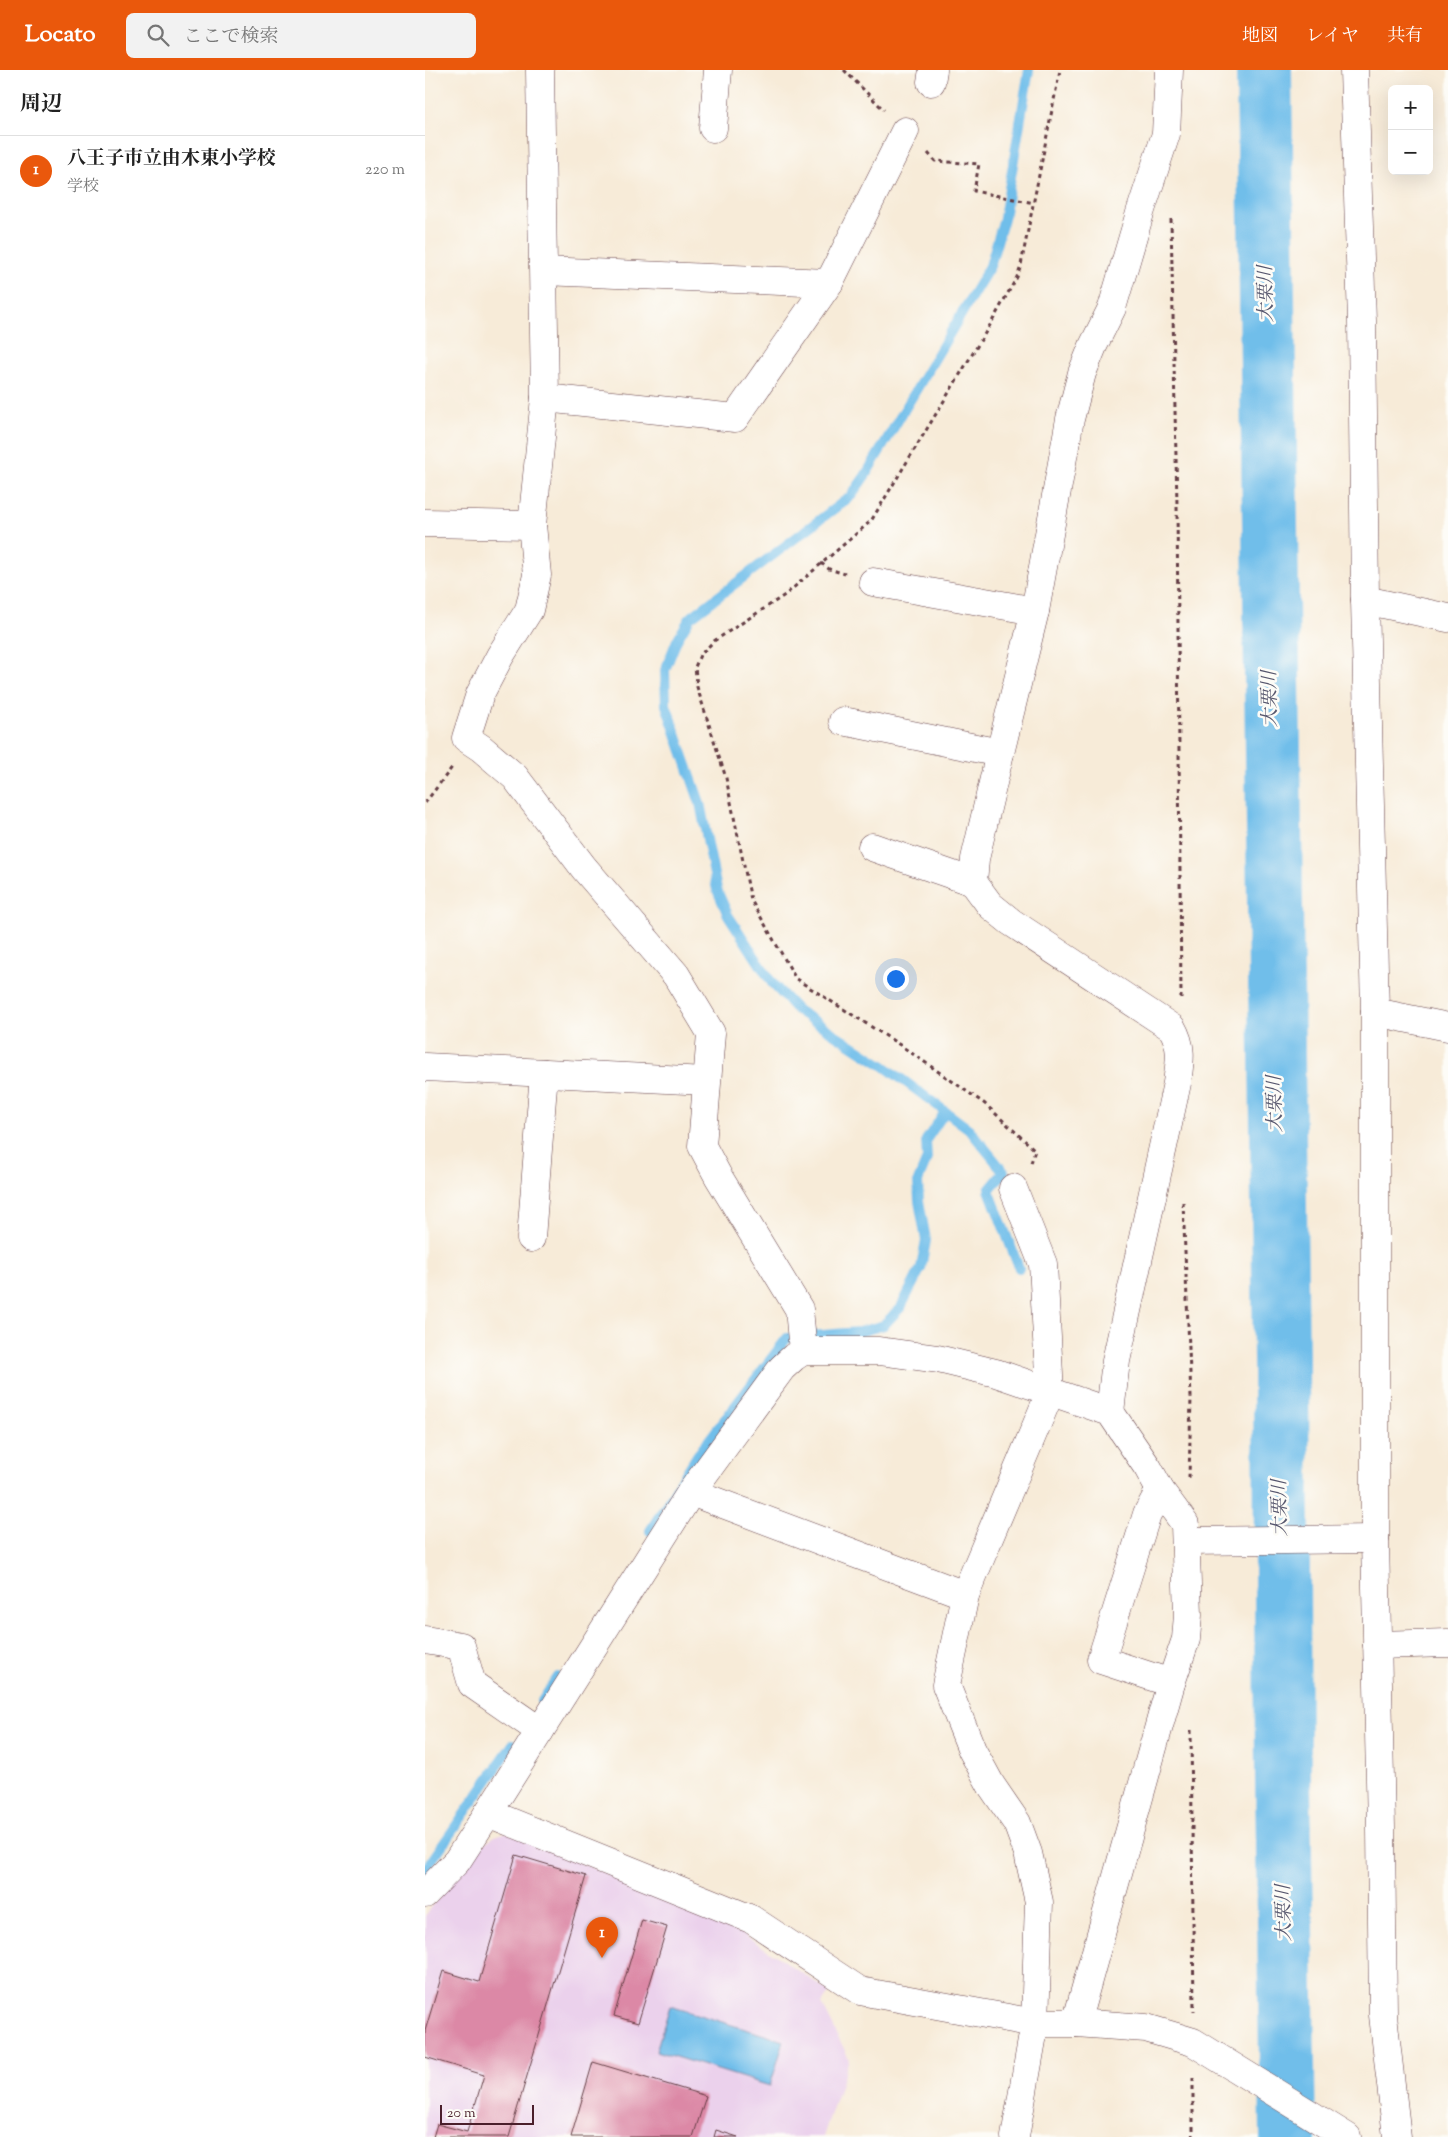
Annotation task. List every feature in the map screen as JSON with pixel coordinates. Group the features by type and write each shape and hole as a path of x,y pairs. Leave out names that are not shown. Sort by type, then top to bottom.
{"street":[{"path":"425,1894 457,1861 691,1492 782,1368 794,1357 802,1340 799,1308 718,1176 702,1146 711,1033 676,975 584,868 515,777 481,748 466,738 480,694 500,656 529,610 537,575 532,525 545,398 540,70"},
{"path":"713,128 718,70"},
{"path":"973,882 975,859 1035,611 1070,419 1082,373 1112,308 1140,212 1166,134 1169,70"},
{"path":"1354,70 1362,321 1365,600 1375,1012 1374,1318 1370,1539 1377,1645 1383,2014 1397,2137"},
{"path":"545,398 735,418 829,283 905,130"},
{"path":"544,271 829,283"},
{"path":"425,523 532,525"},
{"path":"873,582 1035,611"},
{"path":"1365,600 1448,618"},
{"path":"843,721 1000,753"},
{"path":"872,847 973,882 991,905 1011,922 1172,1028 1179,1041 1180,1060 1177,1083 1116,1361 1110,1412"},
{"path":"1375,1012 1448,1028"},
{"path":"425,1067 706,1081"},
{"path":"531,1238 544,1073"},
{"path":"1013,1188 1043,1264 1049,1393 965,1595 946,1685 972,1750 991,1786 1017,1823 1028,1853 1039,1902 1035,2023 1015,2137"},
{"path":"802,1340 938,1359 996,1373 1049,1393 1110,1412 1149,1468 1160,1490 1185,1524 1192,1541 1186,1639 1171,1683 1076,2023"},
{"path":"1160,1490 1147,1514 1101,1660 1171,1683"},
{"path":"691,1492 965,1595"},
{"path":"1192,1541 1370,1539"},
{"path":"425,1640 461,1646 472,1684 540,1731"},
{"path":"1377,1645 1448,1643"},
{"path":"488,1813 751,1919 860,1991 1035,2023 1076,2023 1146,2028 1193,2042 1347,2137"}],"path":[{"path":"1013,1188 1028,1171 1035,1150 985,1104 900,1045 796,979 751,900 726,778 697,687 695,667 700,655 714,641 785,595 871,521 991,325 1017,277 1061,70"},
{"path":"979,194 1033,203"},
{"path":"1171,213 1177,506 1181,999"},
{"path":"425,803 451,770 466,738"},
{"path":"1183,1194 1191,1397 1189,1481"},
{"path":"1191,1726 1193,2014"},
{"path":"1193,2077 1193,2137"}],"shaded area":[{"path":"507,1832 730,1925 830,1992 822,2004 849,2059 823,2137 425,2137 425,1916 477,1848 495,1836"}],"water":[{"path":"670,2006 784,2041 770,2086 656,2051"}],"building":[{"path":"516,1855 586,1876 509,2137 433,2137 437,2124 467,2132 484,2075 425,2057 425,2031 443,1971 479,1982"},
{"path":"642,1920 667,1927 638,2023 614,2016"},
{"path":"593,2062 706,2096 693,2137 571,2137"},
{"path":"716,2130 738,2137 714,2137"}],"waterway":[{"path":"1019,1268 989,1190 1004,1172 969,1129 884,1066 797,1010 772,983 728,915 717,890 700,803 666,705 665,670 677,640 690,618 851,496 865,476 990,266 1004,218 1029,70"},
{"name":"大栗川","path":"1264,70 1281,1358 1283,1782 1288,2137"},
{"path":"650,1531 698,1454 787,1338 859,1332 884,1325 901,1307 921,1268 926,1240 919,1201 918,1181 927,1159 926,1140 945,1112"},
{"path":"542,1701 558,1677"},
{"path":"425,1870 513,1744"}],"place":[{"name":"八王子市立由木東小学校","path":"602,1958"}]}
